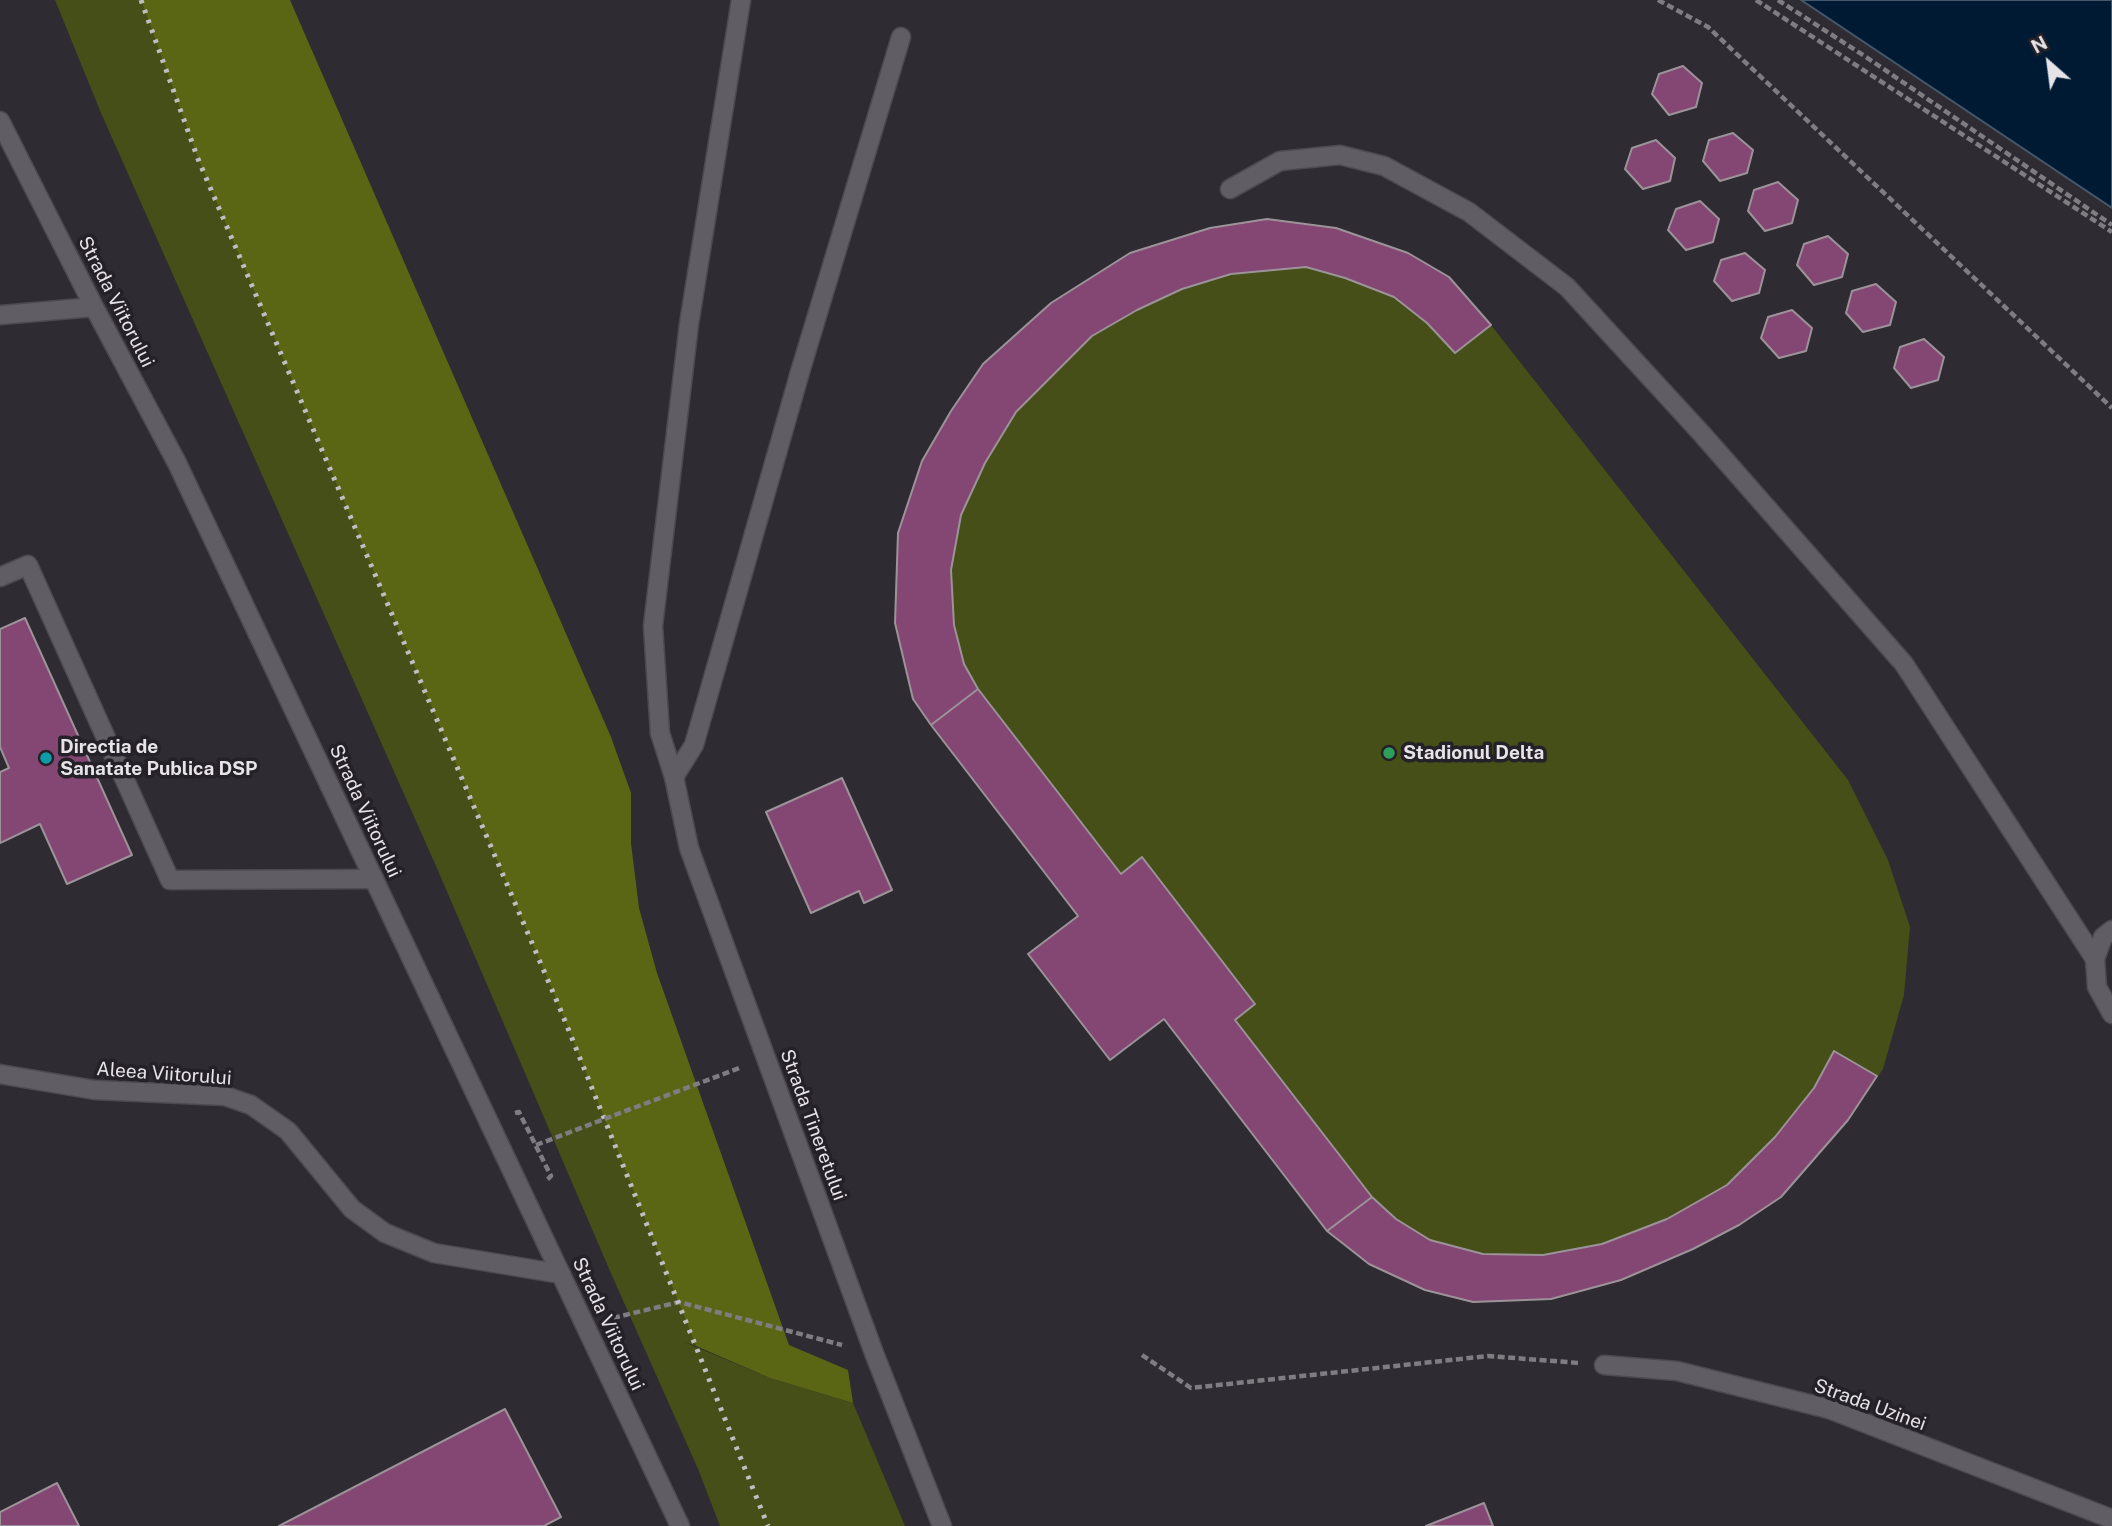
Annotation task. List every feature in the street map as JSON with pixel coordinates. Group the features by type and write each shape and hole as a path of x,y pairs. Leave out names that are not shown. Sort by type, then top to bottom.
{"street":[{"name":"Strada Tineretului","path":"741,0 689,324 653,626 660,733 674,777 689,848 874,1353 942,1526"},
{"path":"674,777 694,745 800,372 901,37"},
{"name":"Strada Viitorului","path":"0,121 177,463 680,1526"},
{"path":"1230,189 1280,162 1340,155 1384,166 1469,212 1567,287 1702,434 1904,664 2095,960"},
{"path":"0,315 94,307"},
{"path":"0,577 28,565 170,880 374,879"},
{"path":"2112,930 2103,937 2095,960 2097,987 2112,1014"},
{"name":"Aleea Viitorului","path":"0,1074 94,1090 225,1096 251,1105 288,1131 352,1209 385,1233 434,1253 561,1275"},
{"name":"Strada Uzinei","path":"1604,1365 1677,1371 1829,1409 2112,1519"}],"path":[{"path":"1658,0 1708,27 2112,408"},
{"path":"1756,0 2112,232"},
{"path":"1778,0 2112,225"},
{"path":"536,1145 766,1058"},
{"path":"585,1324 679,1302 874,1353"},
{"path":"1142,1355 1191,1388 1488,1356 1604,1365"}],"green space":[{"path":"55,0 141,0 198,159 561,1011 696,1346 684,1342 770,1378 853,1403 905,1526 720,1526 698,1469 436,866 101,113"},
{"path":"141,0 290,0 611,737 631,793 631,843 639,908 657,973 789,1345 848,1370 853,1403 770,1378 696,1346 561,1011 198,159"},
{"name":"Stadionul Delta","path":"1267,219 1336,228 1408,253 1449,277 1491,325 1848,780 1888,860 1910,927 1904,995 1883,1069 1848,1120 1781,1197 1739,1225 1693,1249 1621,1280 1551,1299 1473,1302 1425,1290 1369,1264 1327,1231 1164,1020 1110,1060 1028,954 1078,916 913,699 895,623 898,533 922,461 951,411 1051,303 1130,253 1210,228"}],"water":[{"path":"1801,0 2112,0 2112,208"}],"building":[{"path":"1683,66 1702,83 1696,107 1669,115 1652,94 1659,74"},
{"path":"1733,133 1753,150 1747,173 1720,181 1703,161 1709,140"},
{"path":"1656,140 1675,158 1670,181 1643,189 1625,169 1632,148"},
{"path":"1778,182 1798,200 1792,223 1765,231 1748,211 1754,190"},
{"path":"1700,201 1719,219 1713,242 1686,250 1668,230 1676,209"},
{"path":"1267,219 1336,228 1408,253 1449,277 1491,325 1455,353 1427,323 1394,297 1345,278 1306,267 1231,274 1182,289 1137,310 1092,336 1016,412 985,463 961,515 951,570 954,625 964,664 978,689 931,725 913,699 895,623 898,533 922,461 951,411 983,364 1051,303 1130,253 1210,228"},
{"path":"1828,236 1848,254 1842,277 1814,285 1797,265 1804,244"},
{"path":"1745,253 1765,270 1759,293 1732,301 1714,281 1721,260"},
{"path":"1876,284 1896,302 1890,325 1863,332 1846,313 1852,291"},
{"path":"1792,310 1812,328 1806,351 1779,358 1761,338 1768,317"},
{"path":"1924,339 1944,357 1938,380 1911,388 1894,368 1900,347"},
{"name":"Directia de Sanatate Publica DSP","path":"25,618 132,855 67,884 40,824 0,843 0,772 9,768 0,747 0,629"},
{"path":"978,689 1121,874 1142,857 1255,1004 1235,1020 1372,1197 1327,1231 1164,1019 1110,1060 1028,954 1078,916 931,725"},
{"path":"842,778 892,890 864,903 859,891 811,913 766,812"},
{"path":"1834,1051 1877,1076 1848,1120 1781,1197 1739,1225 1693,1249 1621,1280 1551,1299 1473,1302 1425,1290 1369,1264 1327,1231 1372,1197 1396,1219 1430,1240 1483,1254 1543,1255 1602,1244 1667,1219 1727,1185 1775,1137 1814,1088"},
{"path":"505,1409 561,1517 544,1526 279,1526"},
{"path":"57,1483 79,1526 0,1526 0,1512"},
{"path":"1484,1503 1493,1526 1426,1526"}],"railway":[{"path":"141,0 198,159 561,1011 768,1526"}],"place":[{"name":"Stadionul Delta","path":"1389,753"},
{"name":"Directia de Sanatate Publica DSP","path":"46,758"}]}
